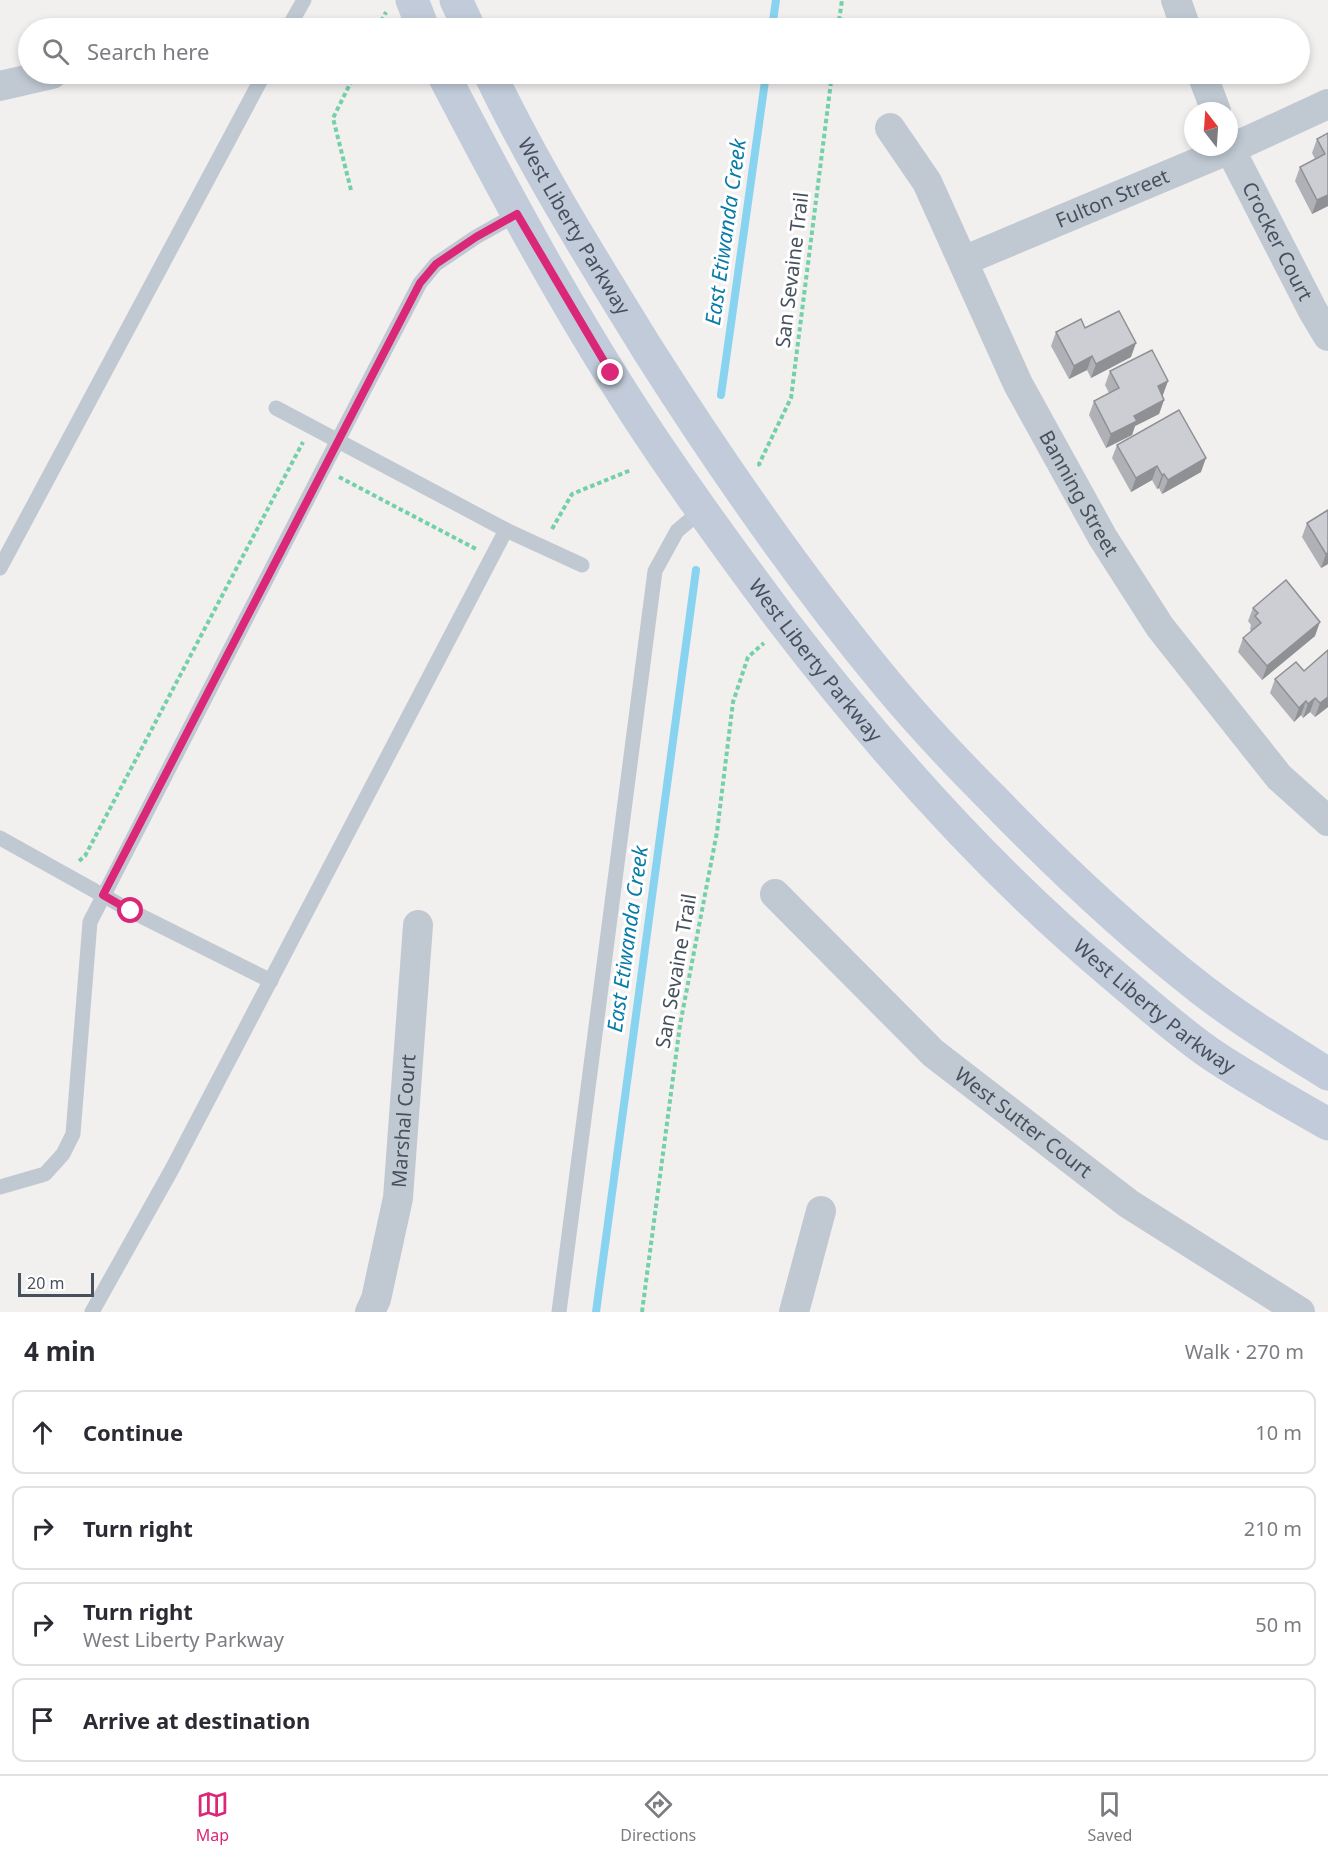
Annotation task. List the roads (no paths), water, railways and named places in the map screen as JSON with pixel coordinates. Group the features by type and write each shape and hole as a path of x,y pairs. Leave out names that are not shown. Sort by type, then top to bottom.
{"street":[{"path":"456,0 464,18"},
{"path":"1176,0 1182,18"},
{"path":"401,3 414,18"},
{"path":"0,86 18,82"},
{"name":"West Liberty Parkway","path":"448,84 517,214 635,412 702,510 822,673 909,775 1009,881 1067,936 1208,1051 1328,1124"},
{"name":"West Liberty Parkway","path":"495,84 568,221 682,402 820,599 904,703 960,765 1039,846 1093,897 1202,990 1328,1074"},
{"path":"1206,84 1213,102"},
{"name":"Fulton Street","path":"1238,144 1328,104"},
{"path":"466,118 494,133 544,220 552,226 568,221"},
{"name":"Banning Street","path":"890,128 927,182 1018,384 1103,538 1160,627 1280,777 1328,821"},
{"name":"Fulton Street","path":"963,261 1210,156"},
{"name":"Crocker Court","path":"1233,156 1328,336"},
{"name":"West Sutter Court","path":"775,894 933,1053 1129,1204 1300,1312"},
{"name":"Marshal Court","path":"370,1312 376,1299 398,1198 418,925"},
{"path":"794,1312 821,1211"}],"lane":[{"path":"294,18 304,0"},
{"path":"0,568 259,84"},
{"path":"0,1187 45,1174 63,1154 73,1134 90,922 420,283 436,264 466,243 517,214"},
{"path":"276,408 506,530 582,565"},
{"path":"559,1312 655,571 677,531 702,510"},
{"path":"92,1312 172,1169 506,530"},
{"path":"0,838 103,895 271,981"}],"waterway":[{"name":"East Etiwanda Creek","path":"773,18 776,0"},
{"name":"East Etiwanda Creek","path":"721,395 765,84"},
{"name":"East Etiwanda Creek","path":"596,1312 696,570"}]}
